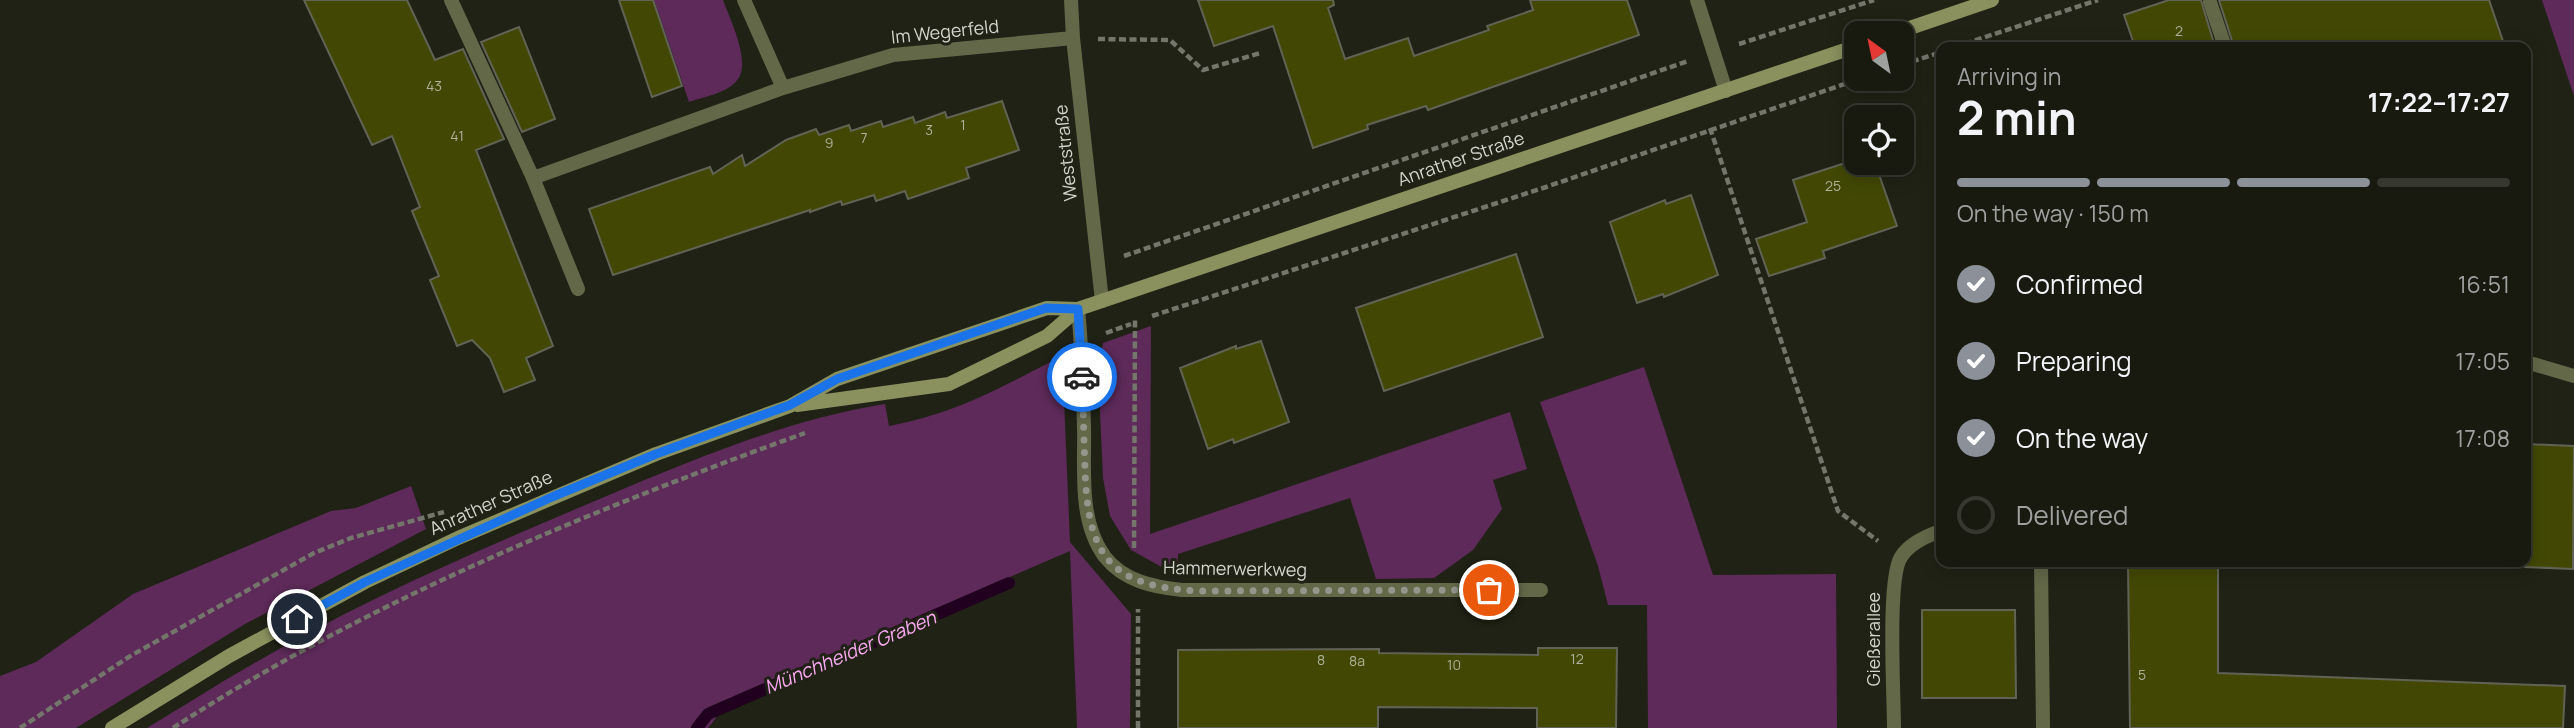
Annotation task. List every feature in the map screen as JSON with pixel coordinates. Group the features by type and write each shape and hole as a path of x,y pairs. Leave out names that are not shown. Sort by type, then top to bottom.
{"street":[{"path":"451,0 533,178 578,289"},
{"path":"744,0 783,88"},
{"name":"Weststraße","path":"1071,0 1102,301"},
{"path":"1697,0 1726,91"},
{"path":"1914,27 1992,0"},
{"path":"2210,2 2223,42"},
{"name":"Im Wegerfeld","path":"533,178 783,88 893,55 1073,38"},
{"name":"Anrather Straße","path":"112,728 240,650 365,582 458,538 644,459 790,405 837,379 1046,308 1078,309 1844,50"},
{"name":"Anrather Straße","path":"790,405 949,384 1047,336 1078,309"},
{"name":"Hammerwerkweg","path":"1078,309 1082,342 1086,493 1091,530 1115,568 1139,582 1165,589 1200,591 1541,590"},
{"path":"2531,364 2574,376"},
{"path":"1900,557 1923,538 1936,533"},
{"name":"Gießerallee","path":"1894,728 1893,583 1900,557"},
{"path":"2041,567 2043,728"}],"path":[{"path":"1098,265 1713,52 1874,0"},
{"path":"1970,42 2098,0"},
{"path":"1073,38 1170,40 1203,70 1261,53"},
{"path":"1914,61 1936,54"},
{"path":"1082,342 1844,84"},
{"path":"1710,128 1838,511 1900,557"},
{"path":"1134,290 1133,527 1139,582 1138,728"},
{"path":"173,728 299,654 381,610 468,569 705,469 809,432"}],"shaded area":[{"path":"654,0 723,0 741,52 741,72 734,84 689,102"},
{"path":"2542,0 2574,0 2574,96"},
{"path":"1151,326 1150,534 1510,412 1527,469 1493,480 1502,509 1473,550 1434,578 1376,579 1350,498 1178,554 1178,576 1131,550 1110,516 1103,478 1098,367 1103,343"},
{"path":"1060,357 1070,542 1131,614 1130,728 1077,728 1070,551 709,707 716,718 708,728 147,728 294,641 382,595 676,467 744,441 814,419 885,404 889,426 913,421 978,398"},
{"path":"1644,367 1713,575 1836,574 1837,728 1648,728 1647,605 1608,605 1598,566 1540,402"},
{"path":"411,486 426,529 245,624 76,728 0,728 0,676 36,662 133,594 331,511 356,508"}],"building":[{"path":"304,0 407,0 435,60 463,49 504,139 476,150 553,346 526,358 535,380 504,392 490,358 472,340 457,346 430,280 439,276 412,211 420,207 392,136 372,145"},
{"path":"619,0 653,0 682,86 652,97"},
{"path":"1198,0 1333,0 1334,5 1328,8 1345,59 1408,38 1414,56 1489,30 1487,26 1533,10 1530,0 1627,0 1639,35 1428,110 1426,106 1367,125 1368,129 1313,148 1273,26 1214,46"},
{"path":"2169,0 2201,0 2214,42 2133,42 2124,15"},
{"path":"2219,0 2489,0 2503,42 2232,42"},
{"path":"519,27 555,119 522,132 481,42"},
{"path":"1002,101 1019,150 966,168 969,178 908,199 905,191 876,201 874,195 842,205 841,201 613,275 589,209 710,167 713,174 742,155 745,166 786,140 816,129 819,135 849,125 851,131 881,121 883,127 913,117 915,123 945,112 947,118"},
{"path":"1844,163 1844,175 1879,175 1897,226 1823,251 1825,258 1769,276 1756,239 1807,222 1793,180"},
{"path":"1691,195 1718,275 1664,297 1663,294 1637,303 1610,222 1665,200 1666,204"},
{"path":"1516,254 1543,337 1384,391 1356,308"},
{"path":"1261,341 1289,422 1234,443 1233,439 1208,449 1180,368 1236,346 1236,349"},
{"path":"2531,444 2574,446 2573,569 2525,567 2531,567"},
{"path":"2128,567 2218,567 2218,673 2565,686 2563,728 2130,728"},
{"path":"1922,610 2015,610 2016,698 1922,698"},
{"path":"1538,648 1617,648 1616,728 1537,728 1537,708 1378,707 1378,728 1178,728 1178,650 1379,649 1379,653 1538,655"}],"waterway":[{"name":"Münchheider Graben","path":"697,728 708,714 1009,583"}],"way so far":[{"path":"1082,377 1087,512 1091,530 1098,546 1115,568 1139,582 1165,589 1200,591 1489,590"}],"route":[{"path":"297,619 365,582 552,497 656,454 790,405 837,379 1046,308 1078,309 1082,377"}]}
